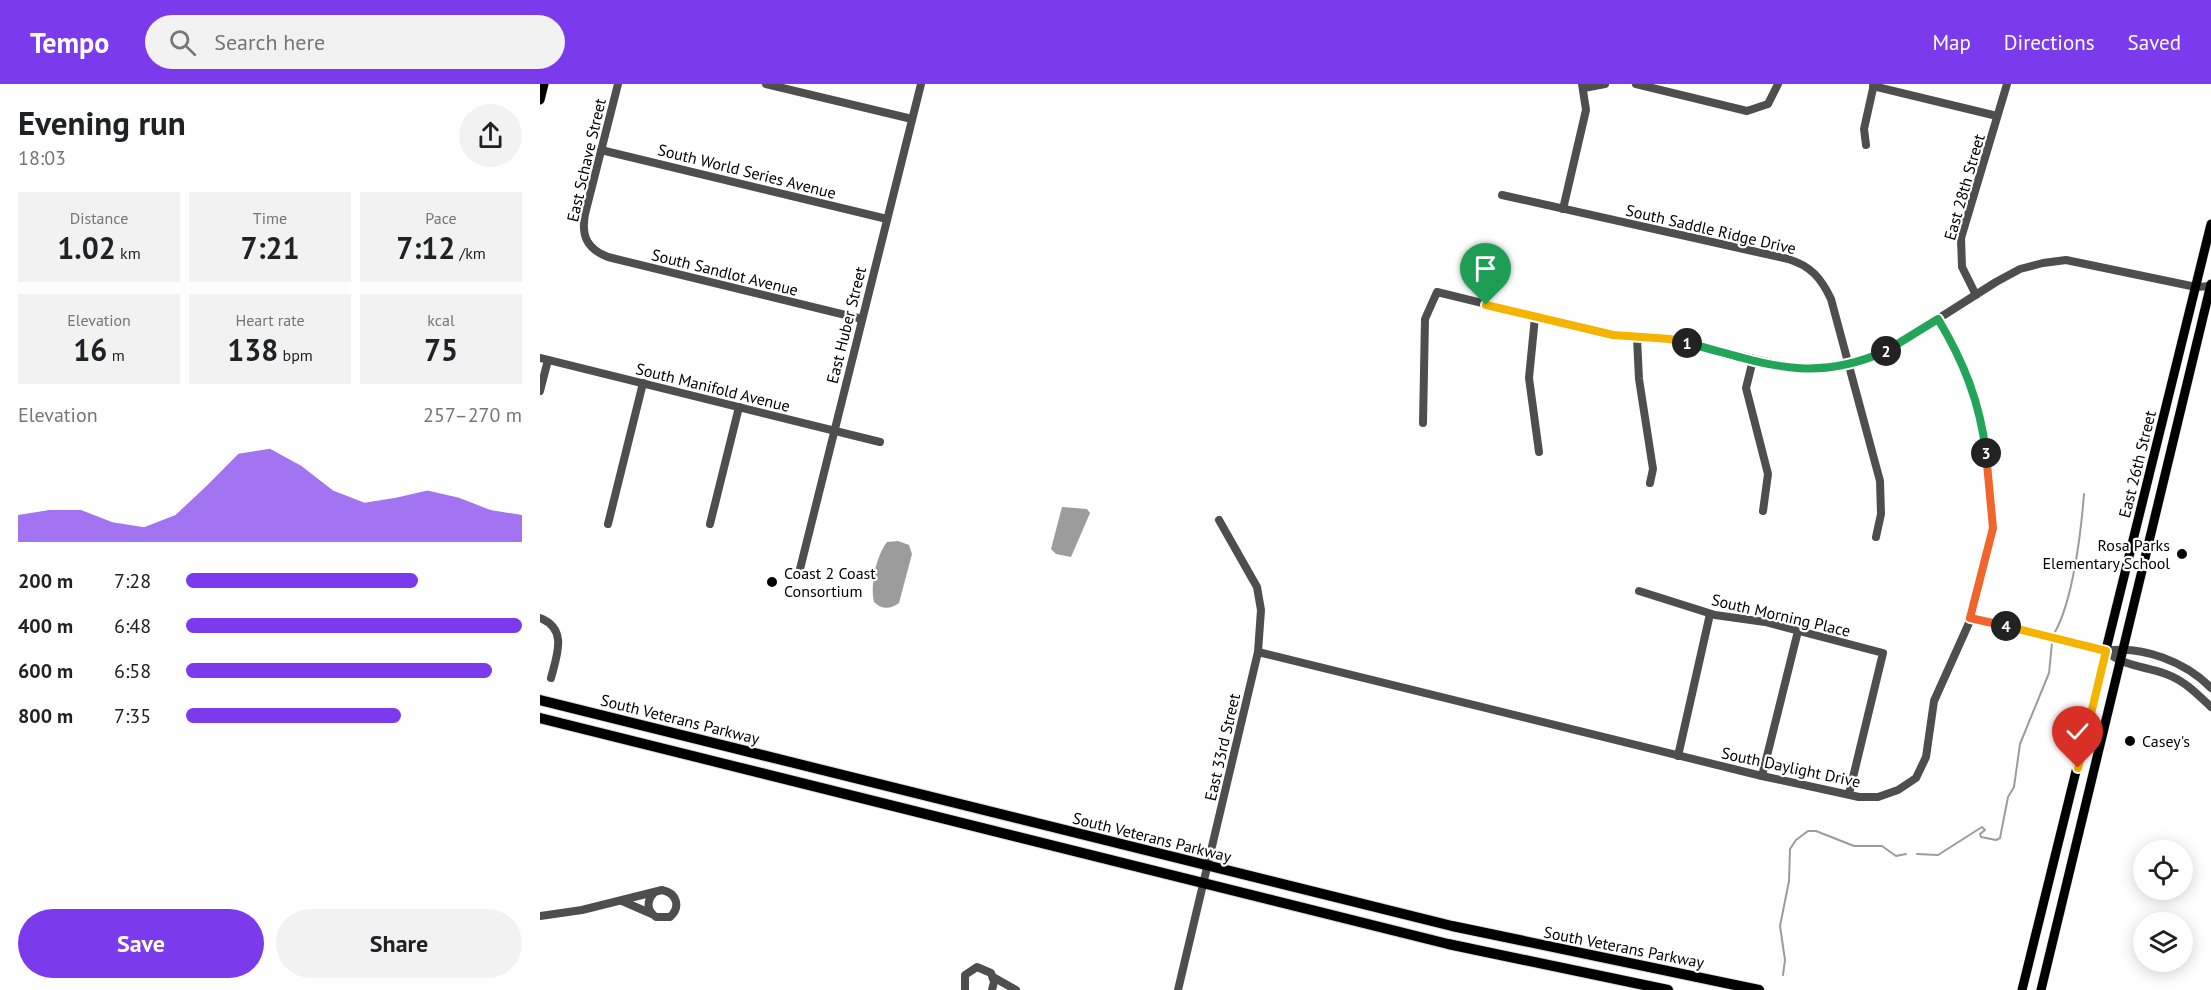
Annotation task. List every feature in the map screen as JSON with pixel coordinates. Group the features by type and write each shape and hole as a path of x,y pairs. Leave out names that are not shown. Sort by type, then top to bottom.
{"highway":[{"name":"South Veterans Parkway","path":"540,700 1484,934 1759,990"},
{"name":"South Veterans Parkway","path":"540,718 1203,885 1448,944 1668,990"}],"main road":[{"path":"540,100 544,84"},
{"name":"East 26th Street","path":"2022,990 2211,224"},
{"name":"East 26th Street","path":"2041,990 2211,286"}],"street":[{"name":"East Schave Street","path":"587,243 583,225 618,84"},
{"path":"766,84 912,119"},
{"name":"East Huber Street","path":"798,573 921,84"},
{"path":"1563,209 1586,110 1583,86 1605,84"},
{"path":"1636,84 1747,111 1768,104 1778,84"},
{"name":"East 28th Street","path":"1976,295 1962,267 1961,238 2007,84"},
{"path":"1866,145 1864,129 1874,85 1997,116"},
{"name":"South World Series Avenue","path":"602,150 886,219"},
{"name":"South Saddle Ridge Drive","path":"1502,195 1721,243 1806,266 1817,274 1831,299 1880,481 1881,514 1876,537"},
{"name":"South Sandlot Avenue","path":"587,243 594,250 608,257 862,319"},
{"path":"1423,423 1425,319 1437,292 1535,317 1637,338 1670,339 1802,370 1848,365 1892,348 2020,269 2066,260 2196,287 2211,286"},
{"path":"2196,287 2209,297"},
{"path":"1535,317 1529,378 1539,452"},
{"name":"South Daylight Drive","path":"1258,652 1762,776 1849,794 1878,797 1902,789 1916,778 1926,757 1934,701 1970,618 1991,538 1992,497 1978,404 1959,354 1938,319"},
{"path":"1637,338 1639,380 1653,469 1650,483"},
{"path":"540,391 544,359"},
{"name":"South Manifold Avenue","path":"544,359 880,442"},
{"path":"1753,360 1746,388 1768,474 1763,511"},
{"path":"608,524 643,383"},
{"path":"710,524 739,407"},
{"name":"East 33rd Street","path":"1176,989 1208,866 1258,652 1261,610 1257,587 1219,520"},
{"name":"South Morning Place","path":"1639,591 1710,614 1798,631 1883,652 1849,794"},
{"path":"1678,756 1710,614"},
{"path":"540,618 548,621 558,633 559,646 552,678"},
{"path":"1970,618 2106,651 2122,648 2174,662 2191,671 2211,688"},
{"path":"1762,776 1798,631"},
{"path":"2106,651 2119,662 2176,678 2189,686 2211,707"},
{"path":"540,916 582,910 654,893 667,891 674,896 677,905 670,917 660,919 622,901"},
{"path":"652,914 648,906 654,893"},
{"path":"965,990 963,980 973,968 987,970 993,977 1016,990"},
{"path":"992,990 993,977"}],"shaded area":[{"path":"1062,507 1087,509 1090,513 1071,557 1056,554 1051,549"},
{"path":"898,541 909,545 912,554 899,603 883,607 874,602 875,571 887,542"}],"waterway":[{"path":"2055,632 2067,602 2071,584 2084,494"},
{"path":"1917,854 1938,855 1982,827 1985,830 1980,834 1981,837 1996,840 2000,838 2008,797 2014,787 2020,744 2049,673 2052,643"},
{"path":"1783,975 1785,960 1780,926 1789,881 1790,849 1796,840 1808,831 1816,831 1854,846 1882,846 1896,856 1906,854"}],"place":[{"name":"Rosa Parks Elementary School","path":"2182,554"},
{"name":"Coast 2 Coast Consortium","path":"772,582"},
{"name":"Casey's","path":"2130,741"}],"route":[{"path":"1486,305 1613,335 1670,339 1802,370 1835,368 1874,356 1892,348 1938,319 1959,354 1976,398 1985,441 1992,497 1993,528 1970,618 2106,651 2078,768"}]}
